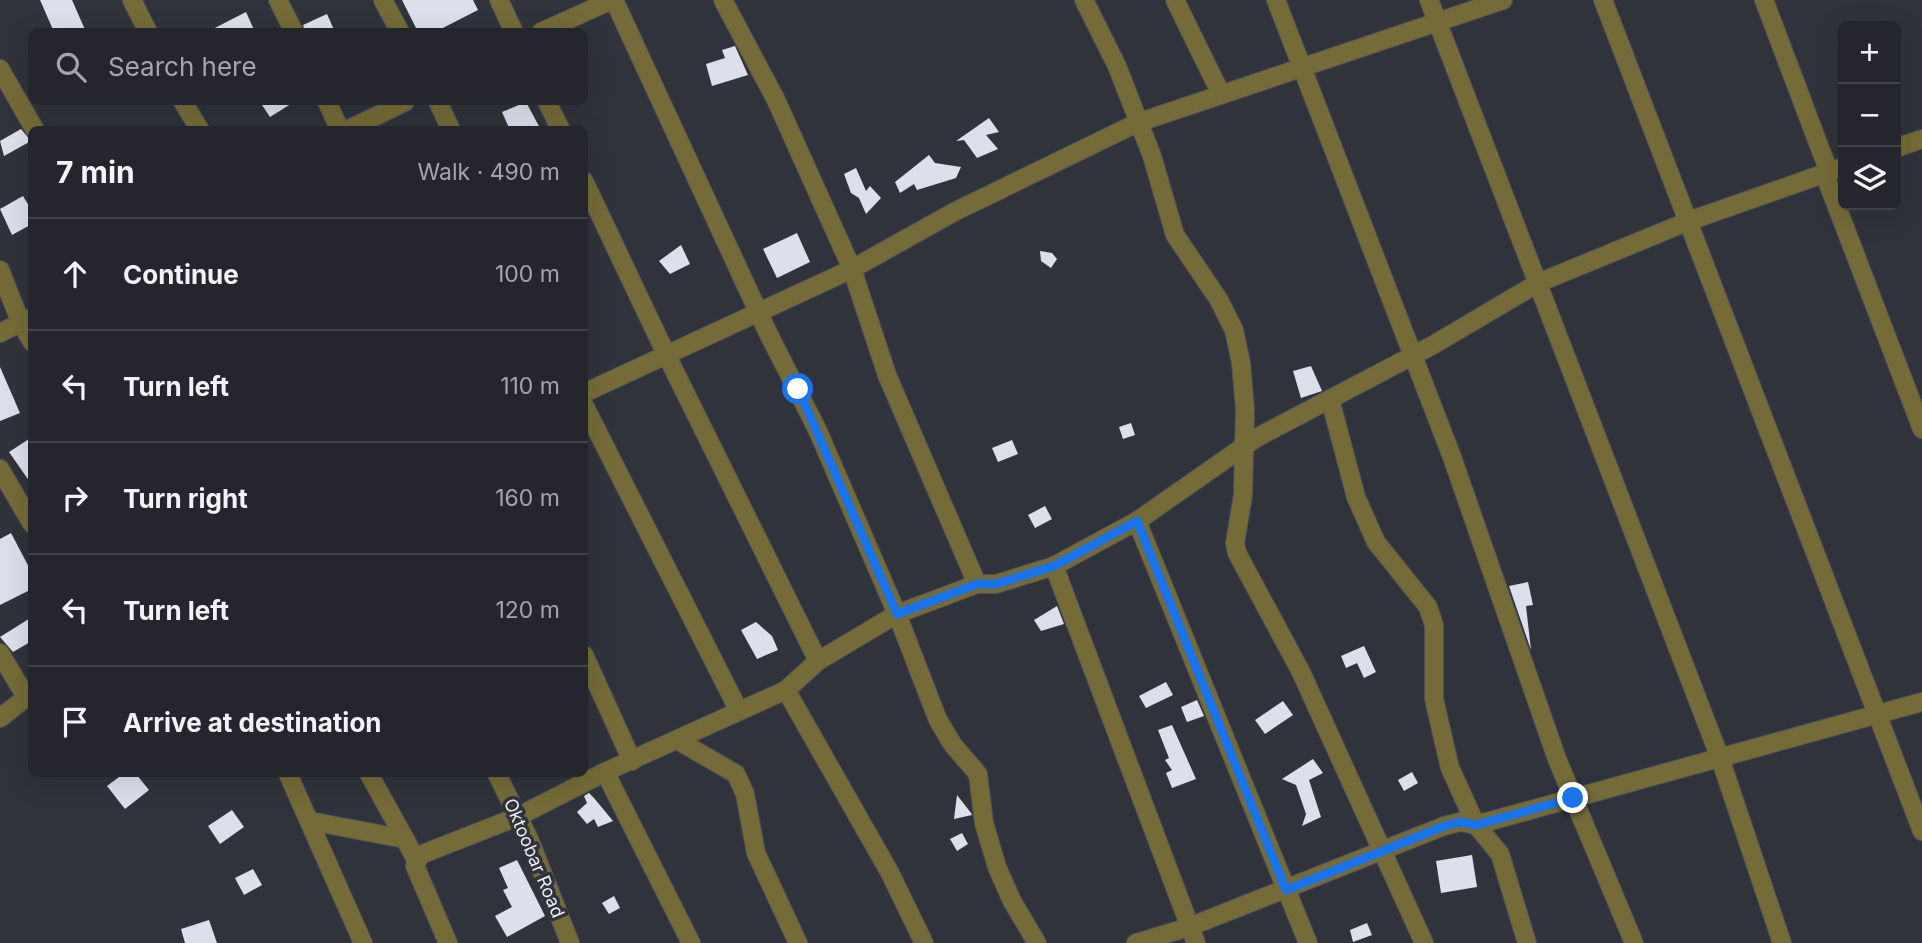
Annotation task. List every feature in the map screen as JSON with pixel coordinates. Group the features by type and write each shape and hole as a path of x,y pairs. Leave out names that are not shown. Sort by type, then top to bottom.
{"street":[{"path":"132,0 146,28"},
{"path":"278,0 293,28"},
{"path":"383,0 398,28"},
{"path":"499,0 512,28"},
{"path":"550,28 613,0 817,429 897,614 938,720 953,745 978,774 984,823 997,867 1012,901 1037,943"},
{"path":"723,0 776,100 852,269 887,375 977,584"},
{"path":"1084,0 1117,66 1137,123 1153,156 1175,235 1219,300 1234,330 1242,374 1244,445 1243,495 1235,543 1237,553 1301,672 1424,943"},
{"path":"1175,0 1221,94"},
{"path":"1276,0 1413,355 1573,798 1634,943"},
{"path":"1429,0 1720,758 1782,943"},
{"path":"588,391 852,269 954,212 1137,123 1503,0"},
{"path":"1603,0 1922,831"},
{"path":"1763,0 1832,171 1922,429"},
{"path":"0,69 33,126"},
{"path":"185,105 198,126"},
{"path":"328,105 338,126"},
{"path":"355,126 399,105"},
{"path":"439,105 449,126"},
{"path":"549,105 559,126"},
{"path":"1899,147 1922,139"},
{"path":"416,860 428,851 517,817 605,772 786,690 818,661 897,614 977,584 996,584 1054,566 1137,521 1244,445 1413,355 1538,283 1689,221 1832,171"},
{"path":"588,189 666,355 818,661"},
{"path":"0,270 26,320 0,333"},
{"path":"1330,399 1356,497 1376,542 1428,607 1434,625 1434,699 1450,768 1476,825 1500,853 1527,943"},
{"path":"588,413 739,711"},
{"path":"0,468 28,517"},
{"path":"1137,521 1308,943"},
{"path":"1054,566 1193,935"},
{"path":"0,653 28,694"},
{"path":"588,664 632,761"},
{"path":"786,690 890,873 924,943"},
{"path":"0,718 28,698"},
{"path":"1136,943 1193,935 1286,890 1383,853 1444,826 1460,822 1476,825 1922,702"},
{"path":"677,740 736,774 745,794 756,853 798,943"},
{"path":"605,772 691,943"},
{"path":"289,777 363,943"},
{"path":"371,777 416,860 415,866 424,892 448,943"},
{"name":"Oktoobar Road","path":"497,777 570,943"},
{"path":"310,821 405,839"}],"building":[{"path":"40,0 72,0 84,28 52,28"},
{"path":"402,0 473,0 478,10 443,28 416,28"},
{"path":"246,12 253,28 215,28"},
{"path":"327,14 333,28 304,28 303,25"},
{"path":"735,46 748,75 712,86 706,64 725,58 722,50"},
{"path":"262,105 289,105 270,117"},
{"path":"519,105 528,105 539,126 508,126 502,112"},
{"path":"989,118 999,132 986,135 998,149 977,158 964,140 956,141"},
{"path":"21,129 28,137 28,143 4,156 0,141"},
{"path":"929,155 935,163 961,167 956,178 917,190 914,184 900,193 895,182"},
{"path":"856,168 866,191 870,186 881,198 866,214 859,198 851,193 844,174"},
{"path":"23,196 28,204 28,226 12,235 0,209"},
{"path":"797,233 810,262 777,278 763,249"},
{"path":"681,245 690,264 670,274 659,261"},
{"path":"1040,251 1052,253 1057,259 1051,268 1041,261"},
{"path":"1311,366 1322,391 1301,398 1293,371"},
{"path":"0,367 20,413 0,421"},
{"path":"1131,423 1135,435 1123,439 1119,427"},
{"path":"28,440 28,479 9,452"},
{"path":"1012,440 1018,454 998,462 992,448"},
{"path":"1045,506 1052,519 1035,528 1028,515"},
{"path":"11,533 28,565 28,591 0,605 0,539"},
{"path":"1528,582 1533,605 1526,606 1531,650 1509,586"},
{"path":"1057,606 1064,624 1041,631 1034,620"},
{"path":"28,620 28,643 13,652 0,637"},
{"path":"756,622 772,636 778,650 757,659 741,630"},
{"path":"1364,646 1376,672 1364,678 1357,663 1346,668 1341,656"},
{"path":"1166,682 1173,695 1146,708 1139,696"},
{"path":"1197,700 1204,716 1187,722 1181,707"},
{"path":"1283,701 1293,715 1265,734 1255,720"},
{"path":"1172,725 1196,779 1172,788 1166,773 1172,770 1165,760 1169,758 1158,730"},
{"path":"1313,759 1323,773 1309,780 1321,817 1302,826 1306,814 1296,785 1282,779"},
{"path":"1412,772 1418,783 1404,791 1398,780"},
{"path":"119,777 138,777 149,790 125,809 107,786"},
{"path":"589,793 613,821 598,827 594,819 587,824 577,812 587,803 584,796"},
{"path":"957,795 971,813 972,815 954,819"},
{"path":"232,810 244,827 220,844 208,826"},
{"path":"962,833 968,844 957,851 950,839"},
{"path":"1472,855 1477,887 1441,893 1436,861"},
{"path":"517,860 545,916 507,937 495,916 512,907 503,890 508,888 499,868"},
{"path":"253,869 262,885 244,895 235,878"},
{"path":"614,896 620,908 609,914 602,903"},
{"path":"209,920 217,943 185,943 181,929"},
{"path":"1367,923 1372,935 1353,942 1350,930"}],"route":[{"path":"798,389 897,614 977,584 996,584 1054,566 1137,521 1286,890 1383,853 1444,826 1460,822 1476,825 1573,798"}]}
